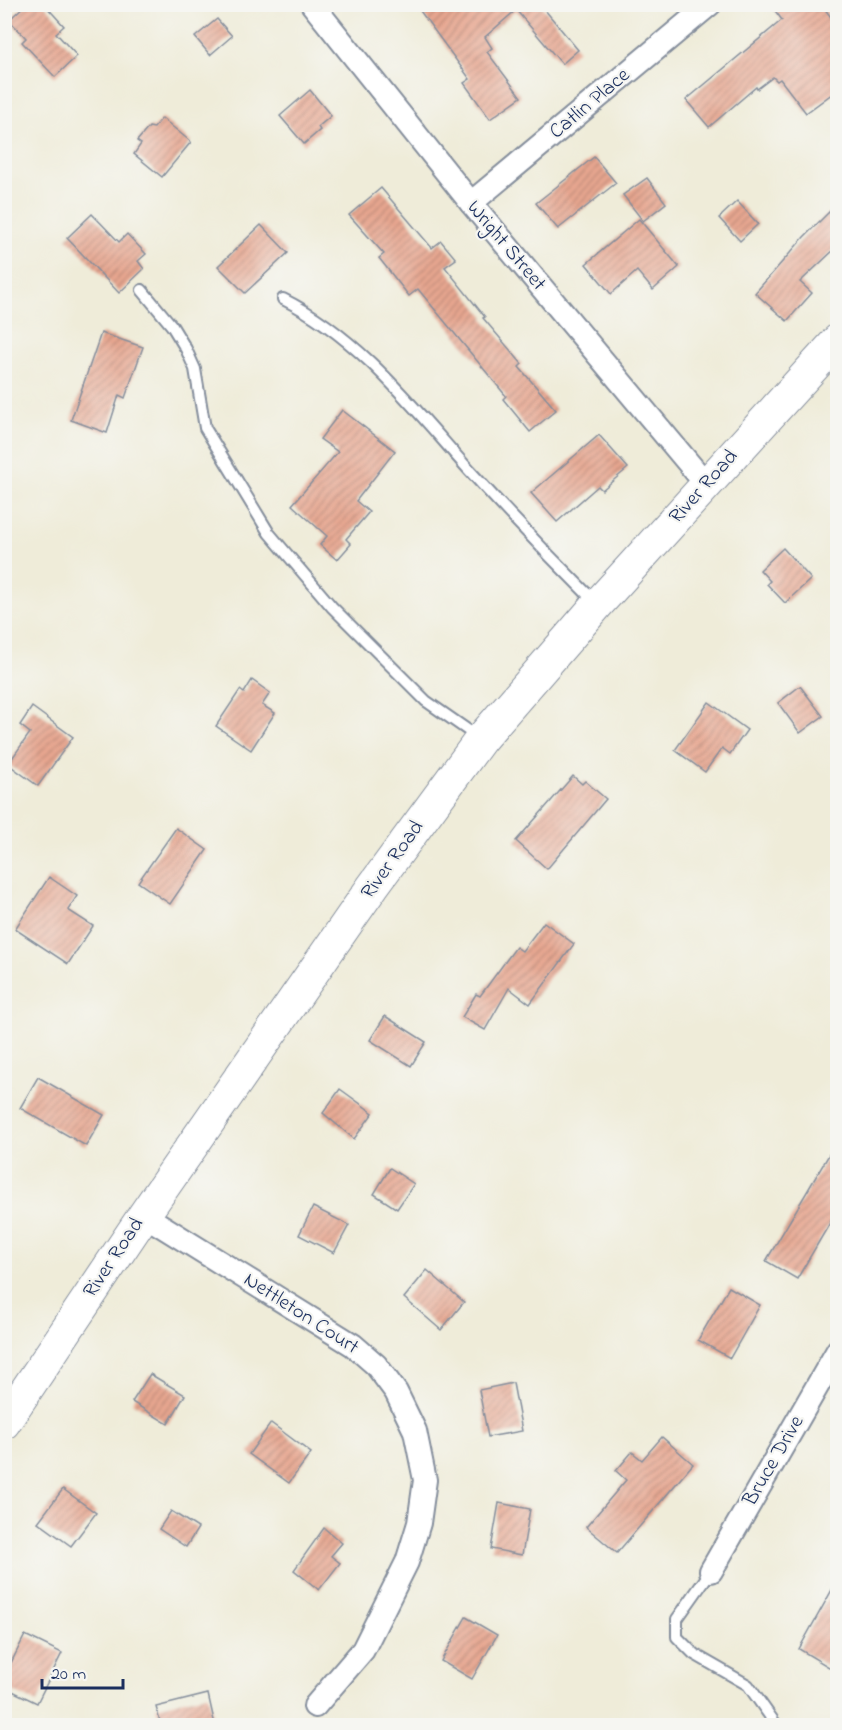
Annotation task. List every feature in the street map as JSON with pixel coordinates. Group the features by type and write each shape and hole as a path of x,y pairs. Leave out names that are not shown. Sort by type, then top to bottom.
{"main road":[{"name":"River Road","path":"4,1423 144,1215 373,886 481,740 597,605 837,340"}],"street":[{"name":"Wright Street","path":"312,4 471,203 706,484"},
{"name":"Catlin Place","path":"471,203 710,4"},
{"name":"Nettleton Court","path":"144,1215 353,1345 376,1365 396,1392 415,1431 425,1480 419,1523 407,1562 363,1650 315,1706"},
{"name":"Bruce Drive","path":"711,1571 837,1350"}],"lane":[{"path":"142,290 172,326 186,349 195,369 205,428 269,533 332,607 426,701 481,740"},
{"path":"283,299 311,313 361,352 526,533 597,605"},
{"path":"711,1571 677,1619 677,1637 694,1654 748,1685 777,1725"}],"building":[{"path":"26,4 44,4 64,26 56,33 77,56 55,77 22,42 26,38 9,20"},
{"path":"415,4 540,4 578,50 562,64 516,10 485,37 492,48 487,52 521,97 490,119 464,83 470,79"},
{"path":"770,4 821,4 837,25 837,90 806,113 780,79 777,81 773,77 757,89 756,87 709,127 686,100 782,20"},
{"path":"217,19 232,36 210,55 195,37"},
{"path":"310,90 331,116 304,144 280,116"},
{"path":"162,118 191,142 162,177 134,154 141,144 137,141 149,127 154,128"},
{"path":"594,157 616,183 558,229 536,203"},
{"path":"647,178 666,203 643,221 623,195"},
{"path":"381,188 432,248 441,241 456,259 445,267 485,317 483,318 522,364 519,367 556,410 530,432 503,399 506,396 418,289 409,296 379,258 384,254 349,215"},
{"path":"737,201 758,224 740,241 719,218"},
{"path":"837,204 837,247 800,282 812,293 787,321 755,293 804,237"},
{"path":"92,214 119,242 127,234 146,254 138,261 144,269 119,293 67,238"},
{"path":"639,219 679,267 653,290 637,271 611,294 586,264"},
{"path":"261,225 288,253 245,293 218,266"},
{"path":"101,333 143,347 125,398 119,395 107,433 71,420"},
{"path":"342,410 395,451 356,501 369,512 346,539 351,544 337,560 320,545 327,536 292,505 338,452 320,439"},
{"path":"599,435 628,468 602,490 598,486 557,522 531,493"},
{"path":"783,548 811,579 785,603 767,584 770,581 760,570"},
{"path":"252,680 270,693 262,705 275,713 251,750 216,726 240,690 244,693"},
{"path":"800,686 823,716 800,733 778,703"},
{"path":"709,702 747,730 730,754 722,748 705,772 675,750"},
{"path":"32,707 73,737 38,786 8,764 30,733 20,725"},
{"path":"573,776 582,784 585,781 606,799 547,869 516,841"},
{"path":"176,828 207,850 170,904 138,882"},
{"path":"49,877 77,896 68,910 93,926 68,964 15,929"},
{"path":"544,922 574,944 530,1004 509,988 485,1030 462,1017 476,994 480,996 516,947 522,951"},
{"path":"385,1016 426,1042 411,1066 370,1040"},
{"path":"38,1077 104,1115 86,1146 20,1108"},
{"path":"340,1089 373,1113 354,1139 323,1113"},
{"path":"837,1141 837,1211 797,1279 766,1261"},
{"path":"390,1168 414,1184 397,1209 374,1194"},
{"path":"313,1207 349,1225 334,1253 299,1235"},
{"path":"427,1270 464,1302 441,1330 404,1298"},
{"path":"729,1287 760,1305 730,1358 698,1340"},
{"path":"150,1374 185,1395 168,1424 132,1402"},
{"path":"513,1383 522,1431 488,1437 479,1390"},
{"path":"271,1423 311,1453 289,1483 249,1454"},
{"path":"662,1437 693,1464 617,1553 586,1527 626,1480 616,1471 632,1452 642,1460"},
{"path":"63,1489 96,1513 71,1546 38,1522"},
{"path":"499,1503 530,1509 522,1555 491,1549"},
{"path":"171,1511 198,1528 186,1547 159,1529"},
{"path":"324,1528 342,1543 331,1556 340,1563 319,1590 294,1570"},
{"path":"837,1581 837,1672 799,1649"},
{"path":"466,1617 497,1635 472,1679 441,1661"},
{"path":"25,1635 62,1653 37,1703 4,1687 4,1677"},
{"path":"208,1694 215,1725 161,1725 156,1707"}]}
